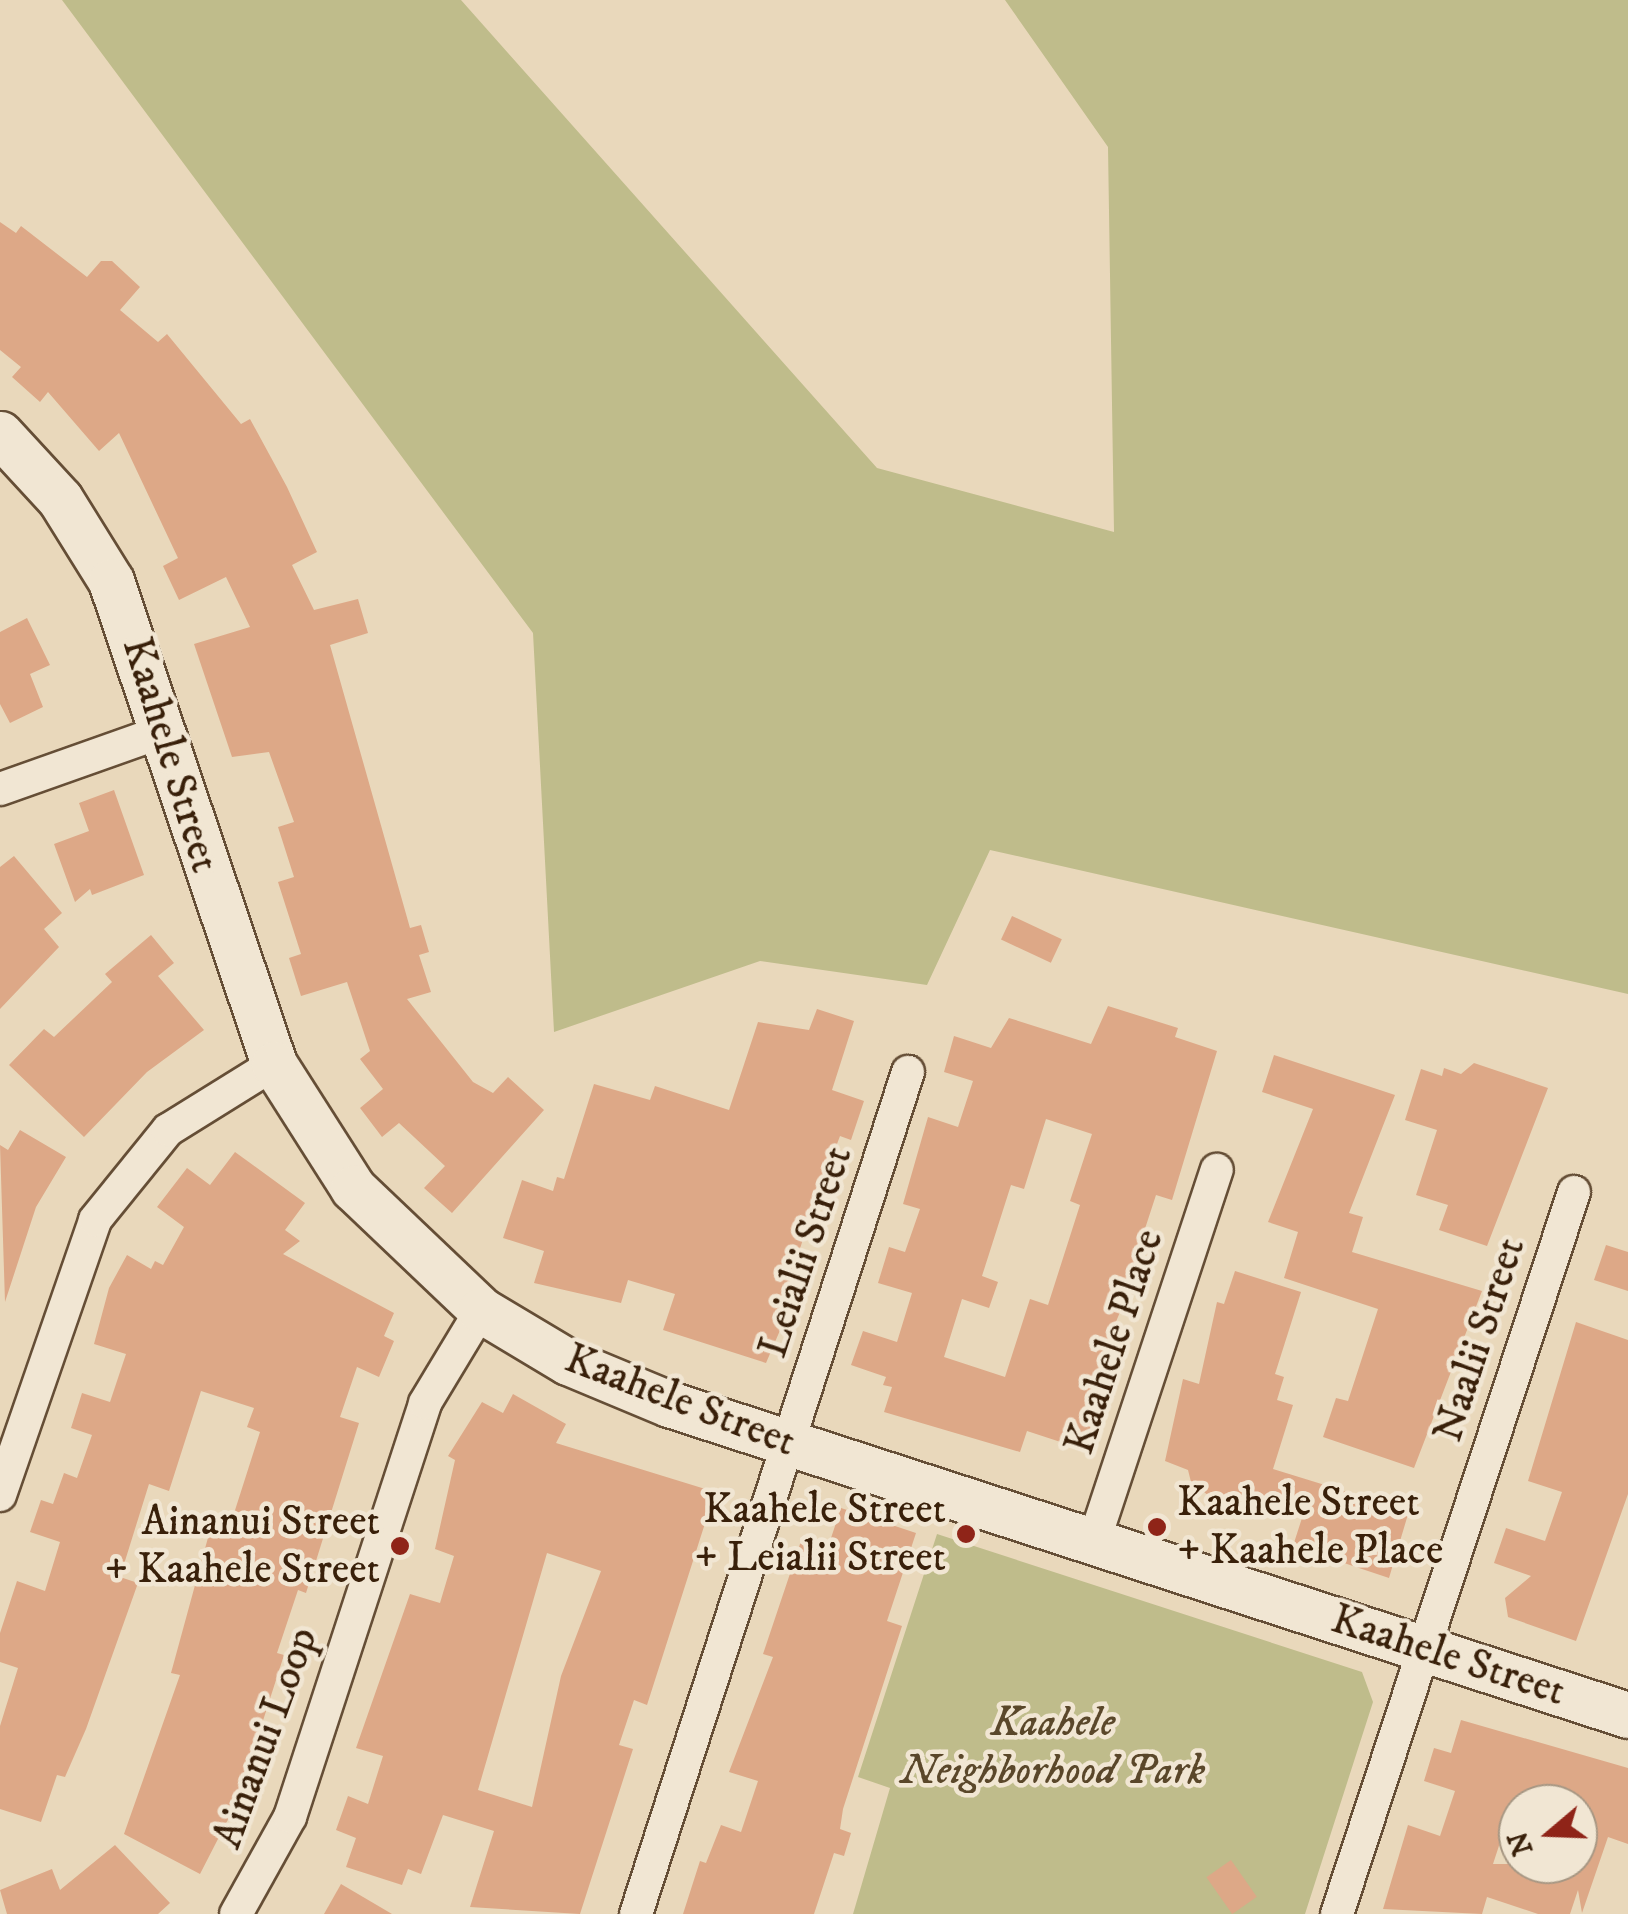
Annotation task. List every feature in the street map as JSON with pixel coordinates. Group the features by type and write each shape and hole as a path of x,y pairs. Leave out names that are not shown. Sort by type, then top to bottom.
{"street":[{"name":"Kaahele Street","path":"0,434 60,500 97,555 164,731 235,965 274,1064 354,1188 481,1310 614,1383 1628,1716"},
{"path":"0,789 164,731"},
{"path":"0,1495 95,1220 168,1130 274,1064"},
{"name":"Leialii Street","path":"636,1914 908,1072"},
{"name":"Kaahele Place","path":"1094,1541 1217,1170"},
{"name":"Naalii Street","path":"1337,1914 1574,1192"},
{"name":"Ainanui Loop","path":"236,1914 290,1817 426,1403 481,1310"}],"green space":[{"path":"62,0 461,0 877,468 1114,532 1108,147 1005,0 1628,0 1628,994 990,850 927,985 760,961 554,1032 533,633"},
{"name":"Kaahele Neighborhood Park","path":"937,1534 1362,1672 1373,1702 1305,1914 853,1914 890,1788 858,1777"}],"building":[{"path":"0,222 16,233 21,226 87,277 101,261 112,261 140,287 120,310 158,342 167,334 241,424 250,419 287,487 317,552 292,565 314,610 358,599 368,633 330,645 410,928 421,925 429,952 419,955 431,992 407,999 473,1082 493,1093 508,1077 544,1110 452,1213 424,1188 445,1166 399,1123 382,1137 360,1108 383,1089 360,1059 370,1051 347,982 301,996 289,958 301,954 278,882 294,877 278,827 294,822 269,752 232,757 194,644 250,627 226,577 179,600 163,566 178,558 119,433 99,451 48,392 40,402 12,377 21,367 0,350"},
{"path":"27,618 50,665 30,674 43,707 10,723 0,704 0,632"},
{"path":"114,790 144,875 92,895 90,889 75,902 54,844 89,831 79,803"},
{"path":"14,856 62,913 44,929 59,947 0,1009 0,867"},
{"path":"1012,916 1062,939 1051,963 1001,940"},
{"path":"151,935 174,963 158,976 204,1030 147,1072 84,1137 9,1065 44,1029 54,1037 112,982 105,974"},
{"path":"1108,1006 1178,1028 1175,1037 1217,1051 1172,1200 1156,1195 1140,1244 1148,1246 1115,1324 1085,1450 1027,1431 1020,1452 884,1412 892,1387 883,1385 886,1377 851,1365 863,1331 897,1342 912,1293 878,1283 889,1247 905,1252 920,1209 903,1204 928,1117 958,1127 973,1081 944,1072 954,1036 991,1048 1009,1018 1091,1044","holes":["1046,1119 1092,1134 1070,1201 1080,1205 1048,1305 1030,1299 1005,1377 944,1357 962,1299 989,1308 998,1282 982,1276 1011,1185 1024,1189"]},
{"path":"817,1009 854,1021 832,1090 864,1101 851,1140 840,1136 813,1208 782,1305 790,1307 766,1363 663,1330 675,1294 628,1280 621,1303 534,1283 544,1251 503,1238 522,1180 553,1191 557,1177 564,1179 594,1084 650,1100 655,1086 729,1110 758,1022 809,1030"},
{"path":"1274,1055 1395,1095 1349,1213 1363,1217 1352,1252 1482,1291 1414,1468 1323,1437 1336,1398 1348,1401 1378,1309 1284,1278 1298,1232 1268,1222 1313,1109 1262,1092"},
{"path":"1474,1063 1548,1088 1487,1246 1439,1230 1448,1205 1416,1195 1437,1130 1405,1120 1421,1069 1442,1076 1444,1068 1461,1074"},
{"path":"20,1130 66,1157 36,1207 5,1302 0,1145 8,1150"},
{"path":"235,1152 305,1203 285,1230 300,1241 283,1254 394,1313 384,1336 394,1341 379,1377 357,1367 340,1417 359,1423 306,1593 298,1590 277,1653 284,1655 237,1802 200,1874 124,1834 180,1675 171,1673 212,1523 229,1529 260,1432 247,1427 254,1408 201,1391 169,1491 149,1484 120,1577 138,1583 86,1729 65,1777 57,1775 41,1822 0,1809 0,1726 18,1668 0,1662 0,1633 17,1581 45,1591 60,1542 30,1532 41,1500 53,1504 64,1473 77,1478 92,1435 71,1428 82,1393 110,1402 126,1354 94,1344 109,1288 127,1255 151,1269 155,1261 163,1265 184,1227 157,1207 187,1168 210,1185"},
{"path":"1606,1245 1628,1252 1628,1291 1594,1280"},
{"path":"1235,1271 1301,1292 1275,1374 1284,1377 1277,1400 1293,1405 1273,1469 1409,1511 1389,1578 1293,1546 1310,1493 1229,1512 1204,1492 1194,1494 1188,1470 1165,1461 1183,1379 1199,1384 1217,1302 1224,1304"},
{"path":"1576,1322 1628,1340 1628,1494 1576,1641 1508,1617 1505,1598 1531,1576 1494,1563 1506,1528 1545,1541 1562,1492 1528,1481"},
{"path":"513,1394 566,1424 556,1443 715,1492 647,1705 634,1700 619,1745 633,1749 580,1914 470,1907 494,1831 443,1815 421,1874 408,1869 402,1885 346,1867 356,1838 336,1830 348,1796 368,1804 383,1756 356,1748 410,1594 440,1603 454,1556 435,1549 455,1460 448,1456 482,1402 503,1413","holes":["547,1553 601,1571 561,1676 532,1807 478,1790"]},
{"path":"841,1508 916,1533 887,1621 902,1626 843,1809 840,1829 851,1833 844,1856 834,1853 814,1914 683,1914 700,1861 706,1863 721,1825 741,1832 758,1781 729,1772 773,1657 763,1654 801,1541 827,1550"},
{"path":"1461,1720 1628,1768 1628,1844 1608,1837 1598,1866 1598,1784 1498,1784 1498,1849 1493,1864 1498,1864 1498,1884 1592,1884 1582,1913 1578,1890 1570,1914 1538,1914 1487,1897 1482,1914 1383,1909 1408,1825 1440,1836 1455,1791 1424,1781 1434,1748 1451,1753"},
{"path":"115,1845 170,1903 158,1914 7,1914 0,1890 52,1869 60,1890"},
{"path":"1231,1860 1257,1897 1232,1914 1206,1877"},
{"path":"341,1884 392,1914 324,1914"}],"place":[{"name":"Kaahele Street + Kaahele Place","path":"1157,1527"},
{"name":"Kaahele Street + Leialii Street","path":"966,1534"},
{"name":"Ainanui Street + Kaahele Street","path":"400,1546"}]}
